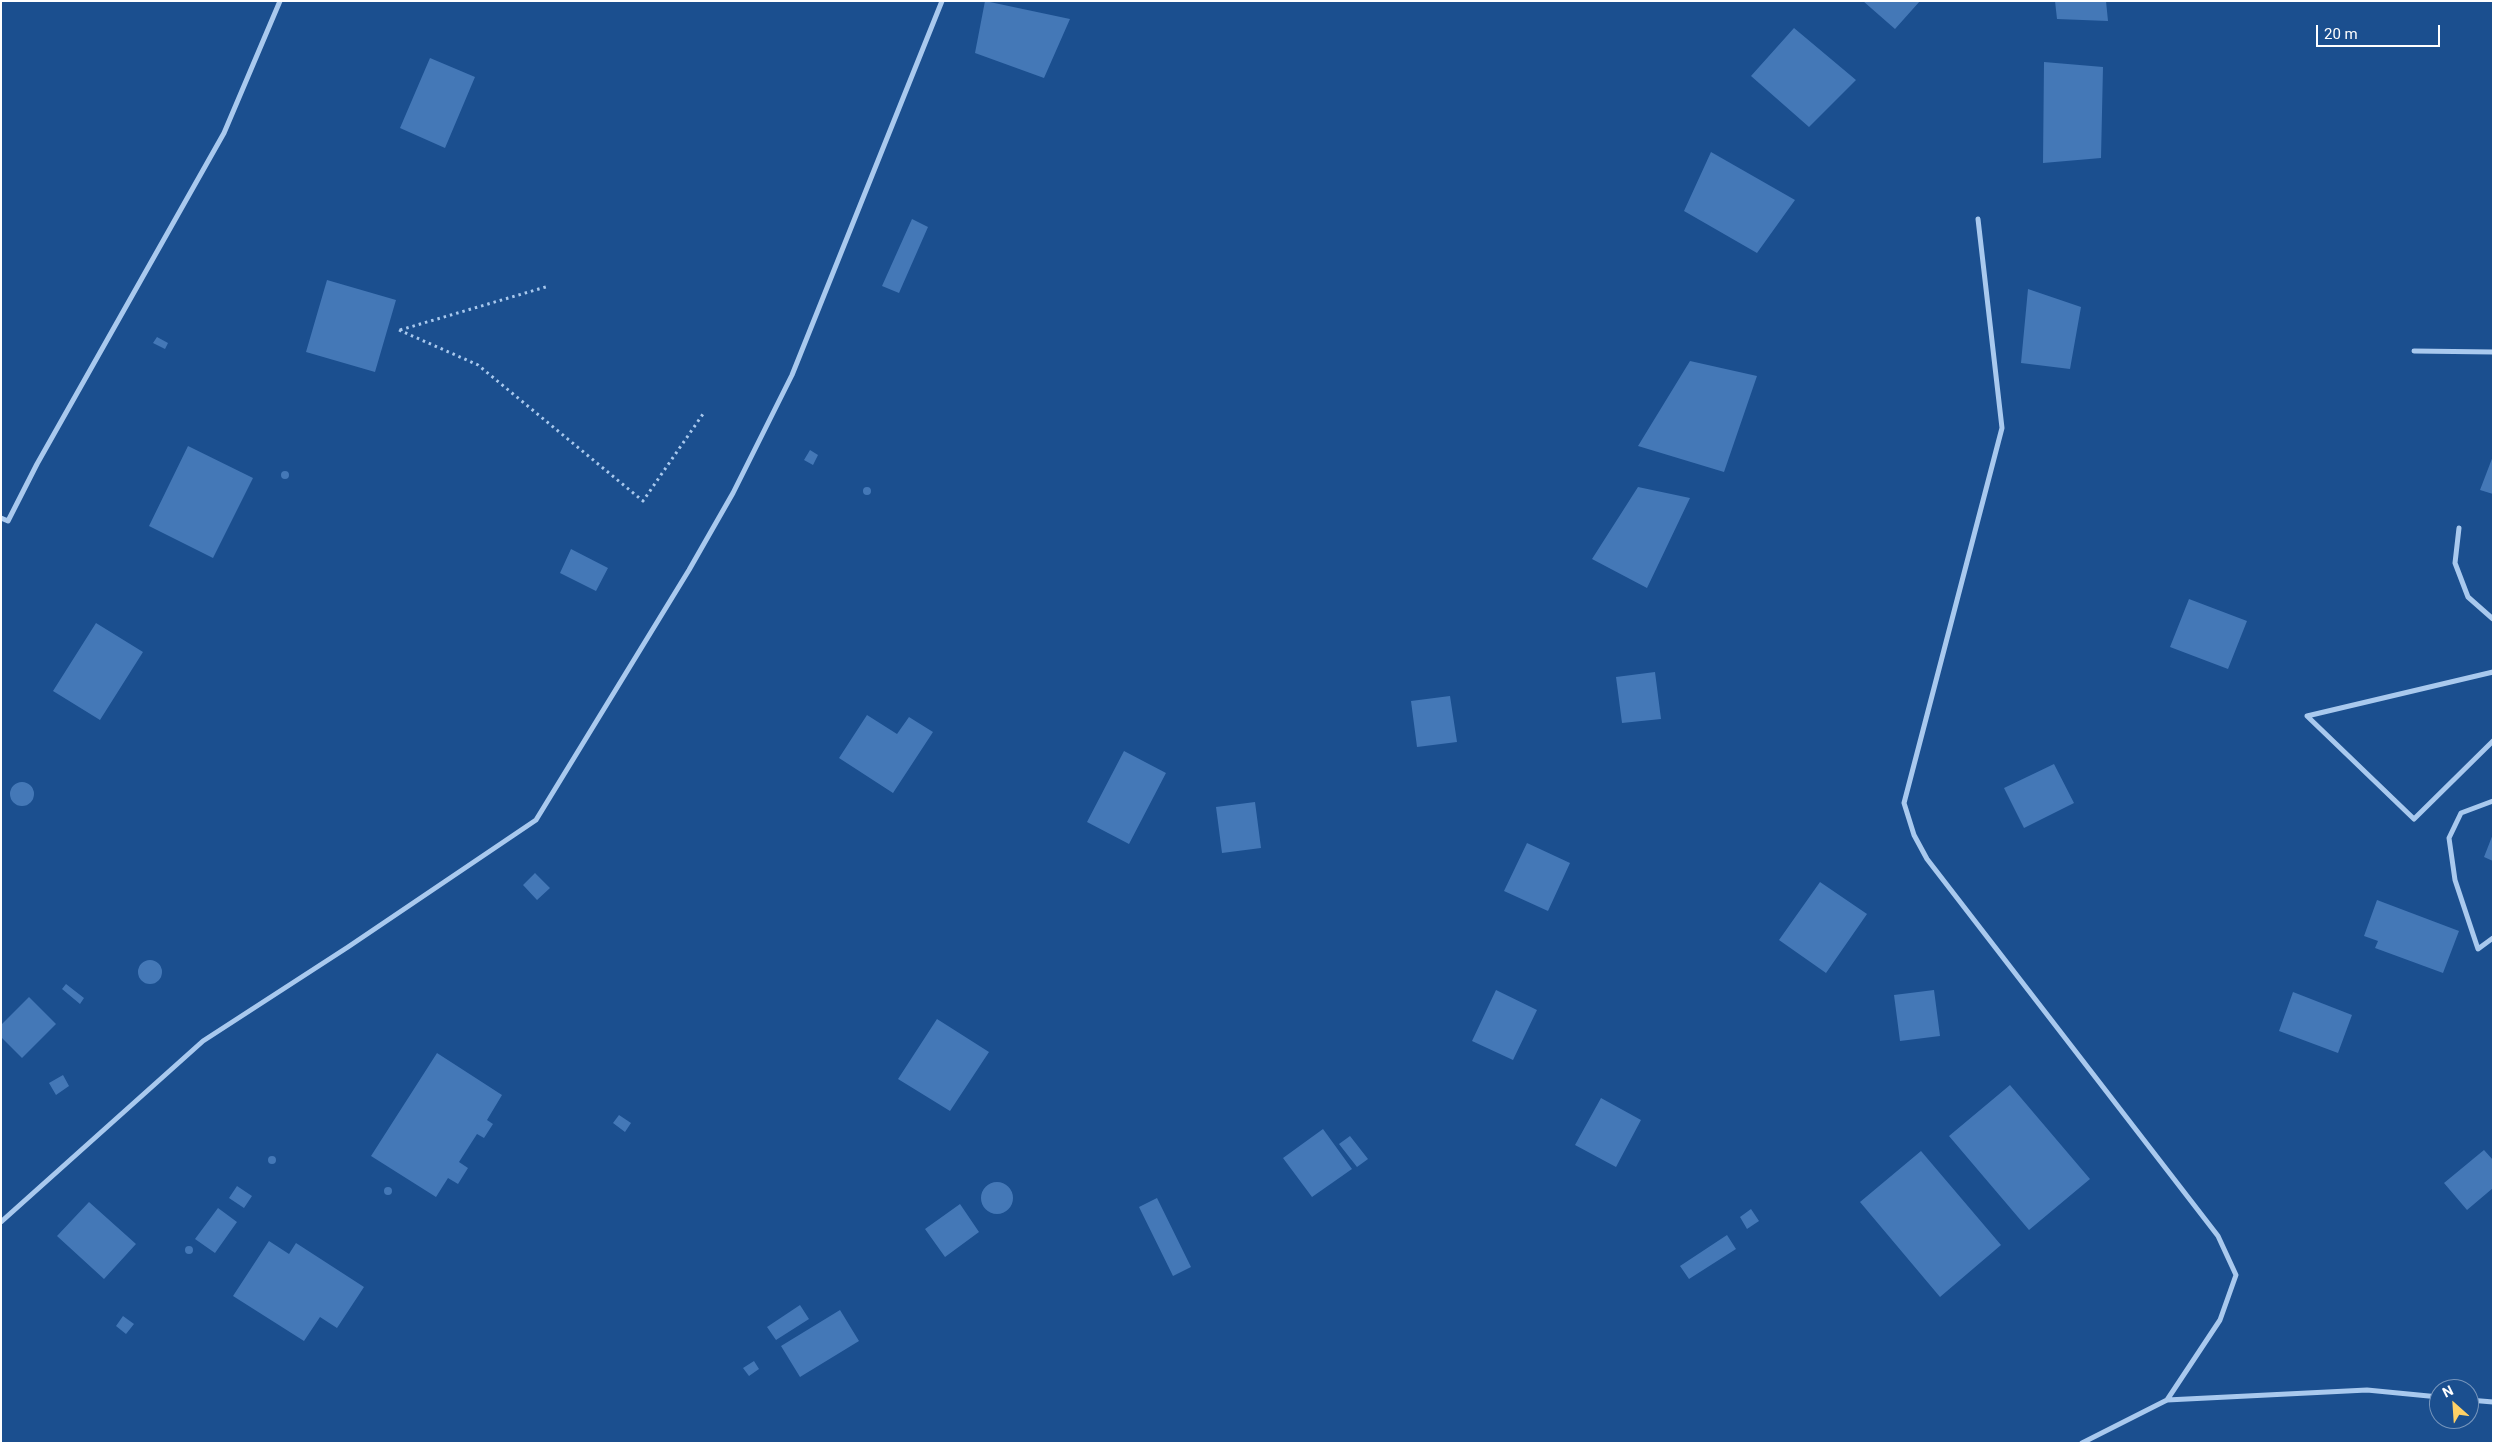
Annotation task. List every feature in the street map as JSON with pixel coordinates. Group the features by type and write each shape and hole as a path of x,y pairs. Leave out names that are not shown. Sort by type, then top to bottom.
{"street":[{"path":"1,518 8,520 37,464 224,133 280,1"},
{"path":"1,1222 203,1041 348,948 536,820 689,570 733,493 792,375 942,1"},
{"path":"1978,219 2002,428 1904,803 1914,835 1927,859 2218,1236 2236,1275 2220,1320 2167,1400"},
{"path":"2414,350 2493,352"},
{"path":"2459,528 2455,563 2468,597 2493,618"},
{"path":"2493,672 2307,716 2414,819 2493,741"},
{"path":"2493,801 2461,813 2449,838 2455,880 2478,949 2493,938"},
{"path":"2082,1443 2167,1400 2367,1390 2429,1396"},
{"path":"2479,1401 2493,1402"}],"path":[{"path":"549,286 399,330 478,365 643,501 703,414"}],"building":[{"path":"985,1 1070,19 1044,78 975,53"},
{"path":"1863,1 1920,1 1895,29"},
{"path":"2055,1 2106,1 2108,21 2057,19"},
{"path":"1794,28 1856,80 1809,127 1751,76"},
{"path":"430,58 475,77 445,148 400,128"},
{"path":"2044,62 2103,67 2101,158 2043,163"},
{"path":"1711,152 1795,200 1757,253 1684,211"},
{"path":"912,219 928,227 899,293 882,286"},
{"path":"327,280 396,300 375,372 306,352"},
{"path":"2028,289 2081,307 2070,369 2021,363"},
{"path":"157,337 168,343 165,349 153,343"},
{"path":"1690,361 1757,376 1724,472 1638,446"},
{"path":"188,446 253,478 213,558 149,526"},
{"path":"810,450 818,455 813,465 804,460"},
{"path":"2493,456 2493,494 2480,490"},
{"path":"285,471 289,475 285,479 281,475"},
{"path":"867,487 871,491 867,495 863,491"},
{"path":"1638,487 1690,498 1647,588 1592,559"},
{"path":"571,549 608,568 596,591 560,573"},
{"path":"2189,599 2247,621 2228,669 2170,647"},
{"path":"96,623 143,652 100,720 53,691"},
{"path":"1655,672 1661,719 1622,723 1616,677"},
{"path":"1450,696 1457,742 1417,747 1411,701"},
{"path":"867,715 897,734 909,717 933,732 893,793 839,758"},
{"path":"1124,751 1166,773 1129,844 1087,822"},
{"path":"2054,764 2074,803 2024,828 2004,788"},
{"path":"22,782 31,785 34,794 31,803 22,806 13,803 10,794 13,785"},
{"path":"1255,802 1261,848 1222,853 1216,807"},
{"path":"2493,834 2493,861 2484,857"},
{"path":"1527,843 1570,863 1548,911 1504,891"},
{"path":"535,873 550,888 537,900 523,885"},
{"path":"1820,882 1867,914 1826,973 1779,940"},
{"path":"2377,900 2459,931 2443,973 2375,948 2378,941 2364,936"},
{"path":"150,960 159,963 162,972 159,981 150,984 141,981 138,972 141,963"},
{"path":"66,984 84,998 80,1004 62,989"},
{"path":"1496,990 1537,1010 1513,1060 1472,1041"},
{"path":"1934,990 1940,1036 1900,1041 1894,995"},
{"path":"2293,992 2352,1015 2338,1053 2279,1031"},
{"path":"29,997 56,1024 22,1058 1,1037 1,1025"},
{"path":"937,1019 989,1052 950,1111 898,1079"},
{"path":"437,1053 502,1095 487,1120 493,1124 484,1138 477,1134 459,1162 468,1168 458,1184 448,1178 436,1197 371,1156"},
{"path":"63,1075 69,1086 56,1095 49,1083"},
{"path":"2010,1085 2090,1179 2029,1230 1949,1136"},
{"path":"1601,1098 1641,1120 1616,1167 1575,1145"},
{"path":"619,1115 631,1123 625,1132 613,1123"},
{"path":"1323,1129 1352,1169 1312,1197 1283,1158"},
{"path":"1350,1136 1368,1159 1357,1167 1339,1144"},
{"path":"2484,1150 2493,1160 2493,1188 2467,1210 2444,1183"},
{"path":"1921,1151 2001,1245 1940,1297 1860,1202"},
{"path":"272,1156 276,1160 272,1164 268,1160"},
{"path":"997,1182 1003,1183 1008,1187 1012,1192 1012,1204 1008,1209 1003,1213 997,1214 991,1213 986,1209 982,1204 981,1198 982,1192 986,1187 991,1183"},
{"path":"237,1186 252,1196 244,1208 229,1198"},
{"path":"388,1187 392,1191 388,1195 384,1191"},
{"path":"1157,1198 1191,1267 1173,1276 1139,1207"},
{"path":"89,1202 136,1244 104,1279 57,1236"},
{"path":"960,1204 979,1232 945,1257 925,1229"},
{"path":"218,1208 237,1222 215,1253 195,1239"},
{"path":"1751,1209 1759,1221 1747,1229 1740,1217"},
{"path":"1727,1235 1736,1249 1689,1279 1680,1266"},
{"path":"269,1241 289,1254 296,1243 364,1287 337,1328 320,1317 304,1341 233,1296"},
{"path":"189,1246 193,1250 189,1254 185,1250"},
{"path":"800,1305 809,1319 776,1340 767,1327"},
{"path":"840,1310 859,1341 800,1377 781,1346"},
{"path":"123,1316 134,1324 126,1334 116,1326"},
{"path":"754,1361 759,1369 749,1376 743,1368"}]}
